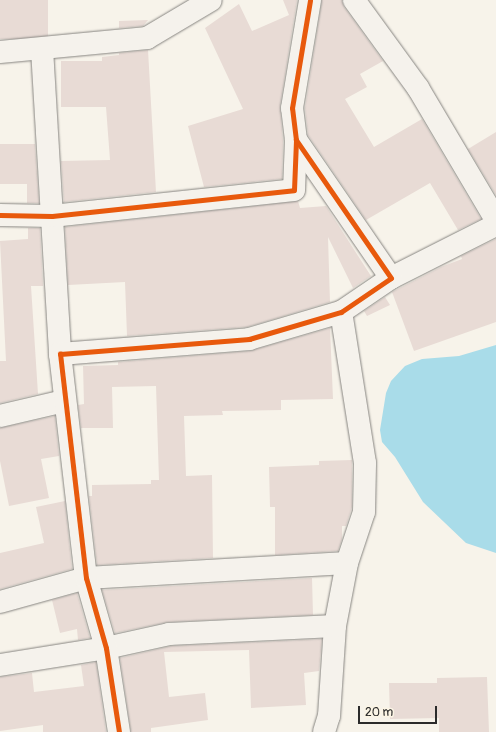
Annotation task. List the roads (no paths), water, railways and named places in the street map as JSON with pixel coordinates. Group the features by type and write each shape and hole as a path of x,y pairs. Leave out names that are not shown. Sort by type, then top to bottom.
{"street":[{"path":"0,52 147,38 210,0"},
{"path":"0,214 52,216 294,190 296,140 292,108 310,0"},
{"path":"354,0 418,88 496,220"},
{"path":"42,49 64,401 86,578 106,648 119,732"},
{"path":"296,140 391,278"},
{"path":"60,354 249,339 341,312 391,278 496,225"},
{"path":"324,732 329,716 334,626 347,563 364,512 366,463 341,312"},
{"path":"0,416 64,401"},
{"path":"0,602 86,578 347,563"},
{"path":"0,666 106,648 169,634 334,626"}],"water":[{"path":"496,345 496,553 466,543 423,502 395,457 382,442 380,430 386,393 391,381 405,366 422,359 459,356"}]}
